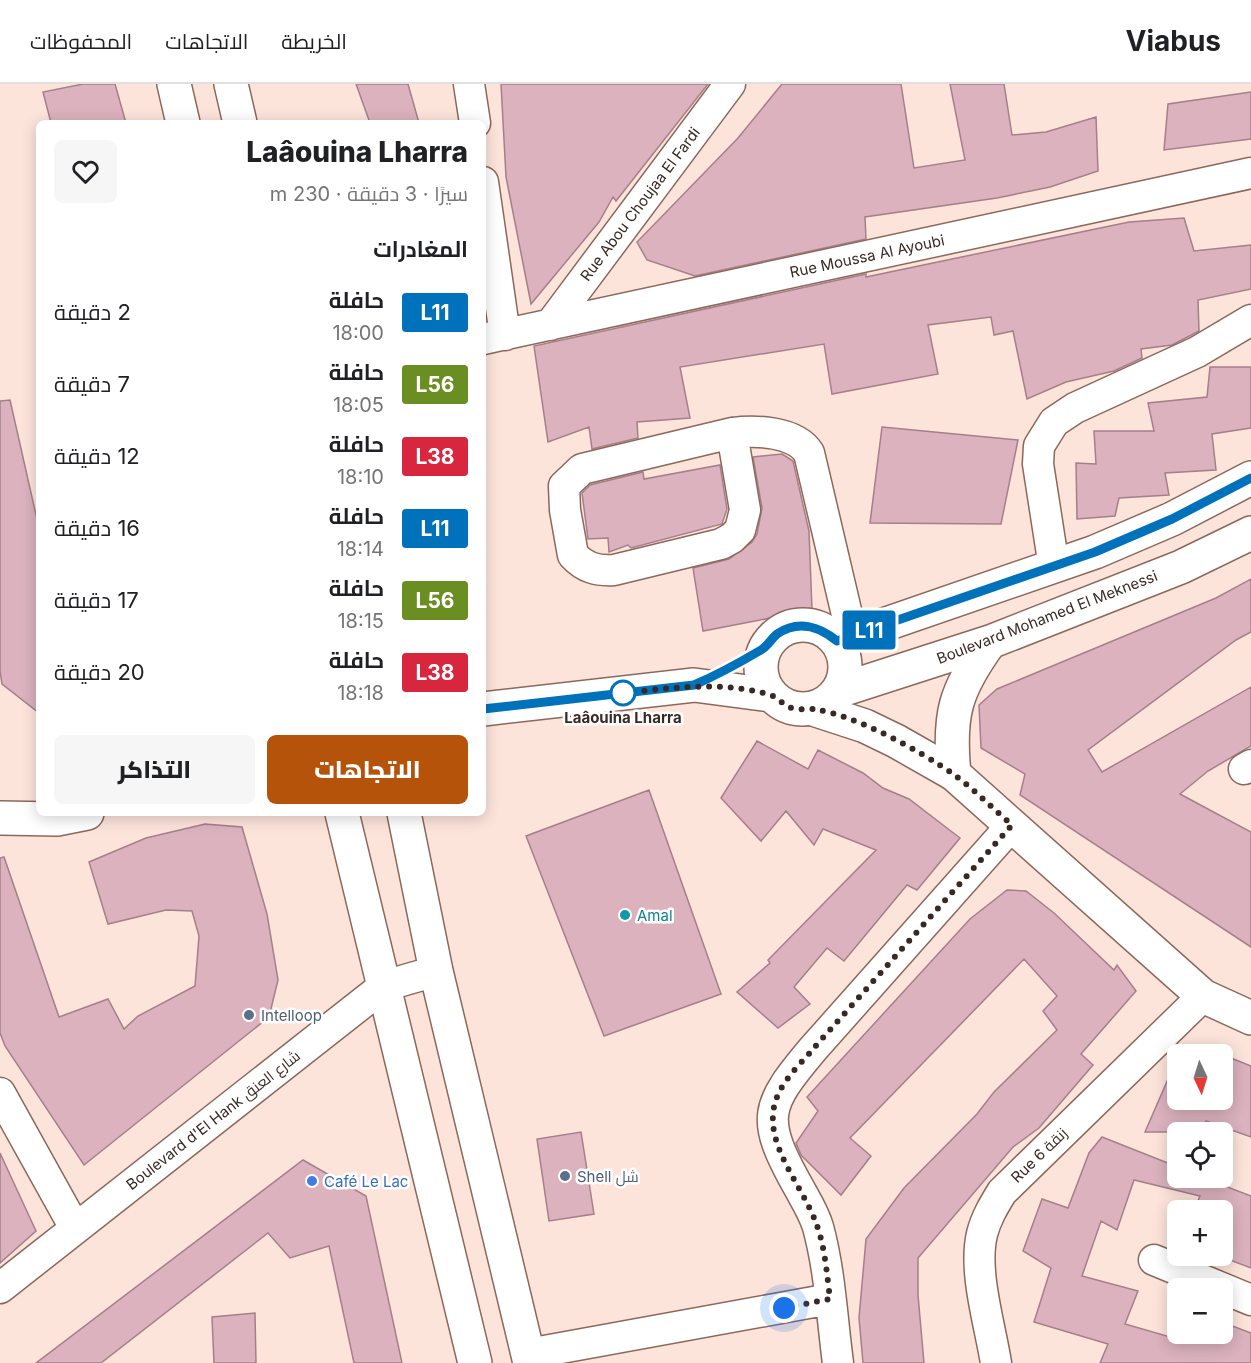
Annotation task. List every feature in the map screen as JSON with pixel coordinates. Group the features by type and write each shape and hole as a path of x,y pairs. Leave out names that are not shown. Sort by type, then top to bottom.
{"main road":[{"path":"174,84 182,120"},
{"path":"231,84 239,120"},
{"path":"694,685 721,673 765,648 776,635 791,627 808,625 844,638 1054,567 1172,519 1251,478"},
{"name":"Boulevard Mohamed El Meknessi","path":"828,699 990,642 1181,567 1251,533"},
{"path":"486,709 694,685 770,695 790,707 828,699 845,674 844,638"},
{"path":"954,774 952,718 958,695 971,667 990,642"},
{"path":"765,648 761,664 763,681 770,695"},
{"path":"828,699 865,726 954,774 1203,996 1251,1018"},
{"path":"0,818 57,819 72,816"},
{"path":"343,816 475,1363"},
{"path":"405,816 436,971 529,1358"}],"street":[{"path":"469,84 475,120"},
{"name":"Rue Abou Choujaa El Fardi","path":"550,325 730,84"},
{"name":"Rue Moussa Al Ayoubi","path":"494,337 1251,173"},
{"path":"486,224 494,337"},
{"path":"1054,567 1038,464 1039,446 1050,428 1076,408 1197,352 1251,320"},
{"path":"732,433 745,510 740,530 732,538 705,549 614,570 602,571 588,567 573,555 565,510 564,486 582,469 732,433 747,431 780,436 804,444 809,453 844,638"},
{"path":"838,1363 818,1225 782,1158 772,1117 774,1103 783,1084 1012,825"},
{"name":"Boulevard d'El Hank شارع العنق","path":"0,1288 384,986 436,971"},
{"name":"Rue 6 زنقة","path":"996,1363 979,1263 982,1235 988,1214 1002,1192 1203,996"},
{"path":"0,1093 75,1228"},
{"path":"1154,1260 1251,1300"},
{"path":"529,1358 830,1299"}],"building":[{"path":"83,84 115,84 125,120 50,120 43,92"},
{"path":"356,84 408,84 418,120 369,120"},
{"path":"501,84 708,84 616,201 613,197 599,222 531,304 506,177"},
{"path":"782,84 901,84 914,168 965,160 950,84 1004,84 1012,135 1046,132 1096,117 1098,171 1050,187 997,198 865,217 866,239 695,276 647,260 637,242 738,138"},
{"path":"1251,92 1251,139 1164,150 1168,104"},
{"path":"1184,218 1194,251 1251,245 1251,289 1198,300 1199,331 1172,345 1141,349 1142,358 1114,371 1066,382 1027,399 1013,331 994,335 991,317 928,325 938,374 832,394 824,344 680,367 690,418 637,422 638,438 592,449 589,427 548,442 534,346 866,274 866,277 1129,222"},
{"path":"1210,367 1251,367 1251,428 1212,434 1216,470 1165,473 1169,495 1119,498 1115,516 1077,519 1076,463 1096,464 1094,431 1154,431 1148,403 1207,397"},
{"path":"10,400 36,515 36,711 2,684 0,671 0,401"},
{"path":"882,427 1018,440 1001,524 870,523"},
{"path":"782,454 793,461 809,531 812,610 703,631 693,568 729,559 752,542 757,534 762,508 753,457"},
{"path":"720,465 727,509 722,524 631,548 628,545 609,552 608,538 588,539 582,493 590,485 643,472 644,479"},
{"path":"1251,579 1251,632 1236,640 1088,750 1102,772 1251,687 1251,746 1208,771 1180,794 1251,832 1251,947 1020,795 1025,774 981,748 979,705 997,689 1216,598"},
{"path":"757,741 808,769 818,750 863,773 883,788 909,799 960,838 917,890 907,885 844,961 827,948 794,987 810,1004 778,1028 737,992 770,963 768,960 876,850 823,829 814,845 786,811 761,841 721,798"},
{"name":"Amal","path":"649,790 721,994 604,1036 526,836"},
{"path":"205,824 242,827 267,914 278,980 269,1017 84,1165 5,1046 0,1033 0,858 4,857 59,1017 108,999 124,1029 138,1016 195,986 199,936 192,911 166,910 108,924 89,862 146,838"},
{"path":"1007,890 1026,891 1054,913 1114,970 1117,965 1136,991 1081,1054 1093,1065 1039,1128 1013,1147 918,1258 918,1295 924,1363 863,1363 859,1318 866,1239 904,1188 977,1114 994,1092 1057,1030 1043,1011 1057,996 1024,959 850,1138 871,1156 841,1195 801,1155 796,1143 818,1111 807,1097 970,919"},
{"path":"1233,1059 1251,1066 1251,1137 1233,1131 1233,1122 1167,1122 1167,1132 1145,1132 1167,1081 1167,1110 1233,1110"},
{"path":"581,1132 594,1214 549,1221 537,1139"},
{"path":"1102,1137 1167,1163 1167,1188 1134,1180 1117,1230 1101,1221 1082,1276 1138,1291 1125,1324 1167,1336 1167,1344 1233,1344 1233,1326 1251,1333 1251,1363 1100,1363 1108,1344 1034,1322 1051,1268 1023,1251 1042,1199 1068,1208 1089,1153"},
{"path":"0,1153 36,1231 0,1263"},
{"path":"303,1160 366,1196 402,1363 354,1363 329,1246 290,1258 268,1233 101,1363 36,1363"},
{"path":"1167,1188 1230,1188 1251,1196 1251,1268 1233,1261 1233,1200 1198,1200 1200,1196"},
{"path":"255,1313 256,1363 214,1363 212,1317"}],"bus line":[{"name":"L11","path":"486,709 694,685 721,673 765,648 776,635 791,627 808,625 824,630 837,641 1095,552 1172,519 1251,478"}],"place":[{"name":"Laâouina Lharra","path":"623,693"},
{"name":"Amal","path":"625,915"},
{"name":"Intelloop","path":"249,1015"},
{"name":"Shell شل","path":"565,1176"},
{"name":"Café Le Lac","path":"312,1181"}],"route":[{"path":"623,693 694,685 718,687 770,695 782,705 797,710 813,709 848,720 896,741 954,774 1012,825 783,1084 774,1103 772,1117 782,1158 818,1225 830,1299 784,1308"}]}
